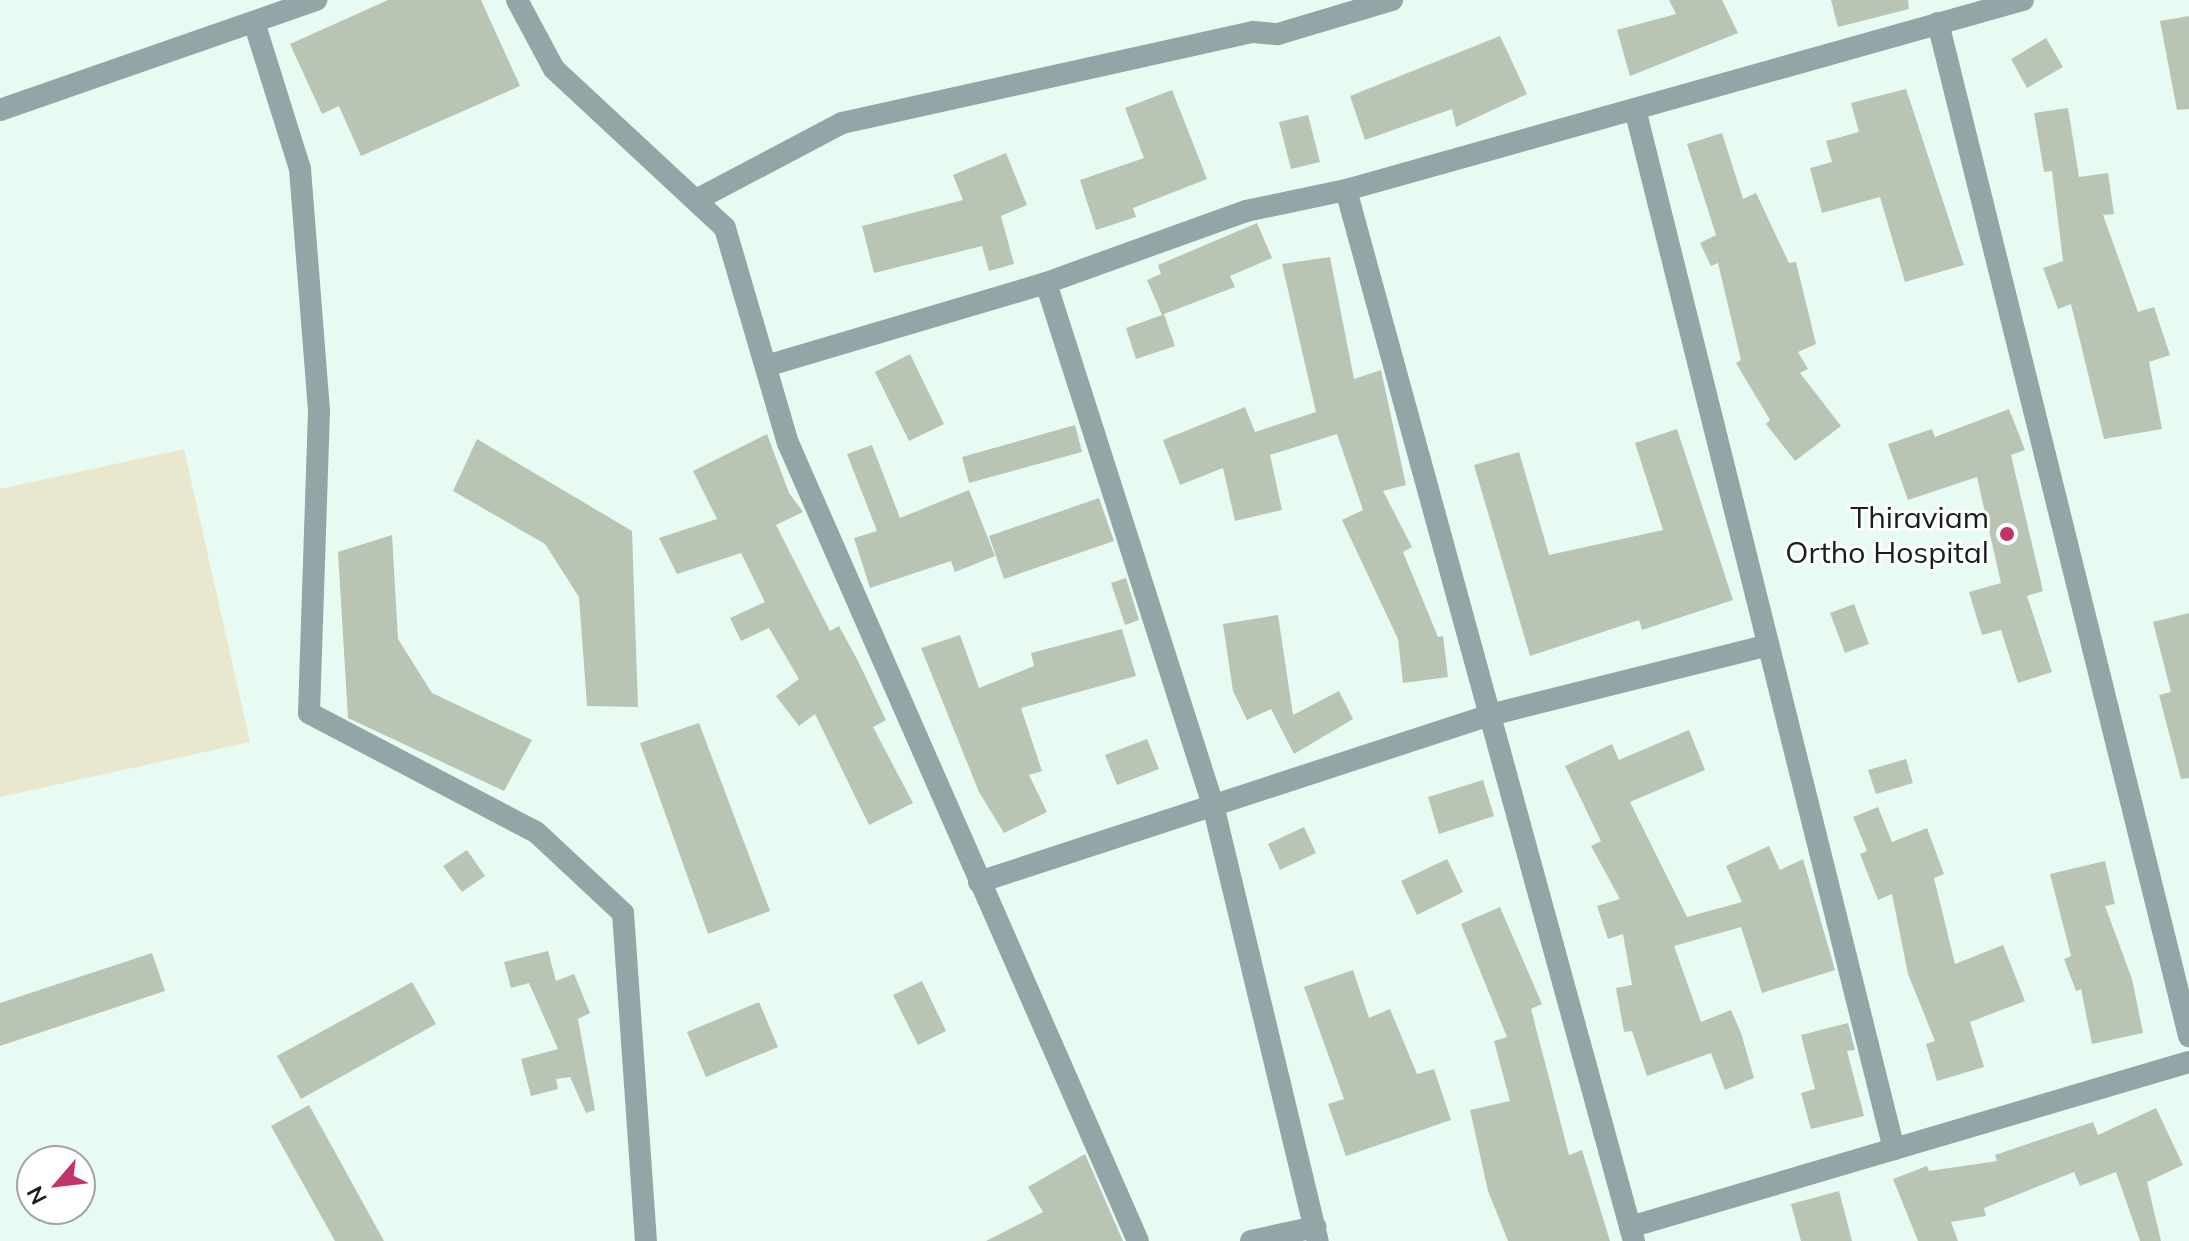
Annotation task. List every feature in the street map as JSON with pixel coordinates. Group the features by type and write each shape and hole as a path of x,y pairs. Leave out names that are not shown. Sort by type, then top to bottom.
{"street":[{"path":"0,110 316,0"},
{"path":"517,0 554,69 725,228 788,443 1138,1241"},
{"path":"696,200 842,123 1253,32 1278,34 1392,0"},
{"path":"766,366 1046,283 1246,211 1346,190 2023,0"},
{"path":"254,22 300,169 319,411 309,713 536,832 623,913 646,1241"},
{"path":"1938,23 2189,1036"},
{"path":"1635,109 1894,1149"},
{"path":"1346,190 1632,1234 1894,1149 2189,1062"},
{"path":"1046,283 1213,805 1316,1234 1251,1241"},
{"path":"979,882 1490,715 1768,645"}],"shaded area":[{"path":"184,449 250,742 0,797 0,489"}],"building":[{"path":"388,0 481,0 520,86 361,156 339,106 322,114 290,44"},
{"path":"1669,0 1722,0 1738,33 1630,76 1617,30 1676,14"},
{"path":"1831,0 1908,0 1909,9 1838,27"},
{"path":"2189,16 2189,109 2177,110 2160,21"},
{"path":"1500,36 1527,94 1456,127 1452,109 1365,140 1350,96"},
{"path":"2046,38 2063,67 2027,88 2011,59"},
{"path":"1906,89 1964,265 1905,282 1880,197 1822,213 1810,168 1832,162 1826,141 1859,132 1851,103"},
{"path":"1172,90 1207,179 1133,208 1136,217 1096,230 1080,180 1144,158 1125,108"},
{"path":"2068,108 2079,177 2108,173 2114,214 2103,215 2138,312 2154,307 2170,355 2149,362 2162,429 2104,439 2071,304 2058,309 2043,268 2063,261 2052,171 2044,172 2034,113"},
{"path":"1308,115 1320,162 1291,169 1279,122"},
{"path":"1722,133 1743,199 1756,193 1789,263 1796,262 1816,344 1798,352 1808,369 1800,373 1841,426 1795,461 1766,424 1770,420 1736,363 1741,360 1718,263 1711,266 1700,243 1716,235 1687,144"},
{"path":"1006,153 1027,205 1001,216 1014,264 989,271 982,246 874,273 862,226 963,200 953,175"},
{"path":"1257,223 1272,258 1230,276 1235,287 1164,314 1175,346 1136,359 1126,328 1162,315 1147,280 1161,274 1158,265"},
{"path":"1330,257 1354,379 1381,370 1406,485 1383,491 1412,547 1403,552 1438,637 1443,636 1448,677 1403,683 1398,639 1342,520 1363,510 1337,434 1270,455 1282,510 1235,521 1223,468 1180,485 1163,440 1245,407 1255,432 1316,412 1282,264"},
{"path":"910,354 944,424 909,441 875,372"},
{"path":"2009,409 2025,450 2011,455 2043,591 2027,596 2052,672 2018,683 2001,630 1982,635 1969,592 2001,583 1977,477 1908,500 1888,444 1932,429 1935,437"},
{"path":"1075,425 1082,452 969,483 962,457"},
{"path":"1677,429 1733,600 1642,630 1639,620 1530,656 1474,465 1519,452 1549,555 1663,530 1635,443"},
{"path":"767,434 789,493 803,512 776,525 830,631 839,626 858,661 886,720 873,727 913,803 869,825 815,714 799,726 776,696 799,679 769,628 741,641 730,618 765,602 741,553 677,574 659,538 717,519 693,471"},
{"path":"477,439 632,531 638,707 587,706 579,597 545,544 453,491"},
{"path":"872,445 900,518 969,490 995,556 955,572 951,561 870,588 854,538 877,531 847,454"},
{"path":"1099,498 1114,541 1004,579 989,536"},
{"path":"392,535 398,639 432,693 532,740 504,791 348,718 338,552"},
{"path":"1126,578 1139,620 1125,625 1111,583"},
{"path":"1854,604 1869,644 1845,653 1830,613"},
{"path":"2189,613 2189,778 2181,779 2159,695 2171,692 2153,622"},
{"path":"1278,615 1293,715 1339,691 1353,719 1294,754 1271,709 1247,720 1233,691 1223,624"},
{"path":"1122,629 1136,676 1021,708 1042,771 1029,775 1047,812 1004,833 979,792 921,648 960,635 979,688 1034,666 1031,653"},
{"path":"699,723 770,911 708,934 640,743"},
{"path":"1689,730 1705,770 1630,802 1687,917 1742,902 1726,866 1769,846 1780,870 1803,859 1835,970 1762,993 1741,927 1674,946 1701,1022 1731,1010 1741,1033 1754,1078 1725,1090 1711,1053 1647,1076 1632,1031 1624,1032 1616,988 1632,985 1623,934 1608,939 1597,906 1620,899 1591,846 1601,841 1565,766 1612,744 1619,760"},
{"path":"1147,739 1159,769 1117,785 1105,755"},
{"path":"1906,759 1913,783 1876,794 1868,770"},
{"path":"1483,780 1494,816 1439,834 1428,797"},
{"path":"1878,807 1892,842 1927,828 1944,874 1934,878 1955,964 2003,945 2025,1001 1970,1022 1984,1067 1937,1081 1926,1044 1935,1041 1908,974 1892,894 1878,900 1860,854 1867,851 1853,817"},
{"path":"1304,827 1316,853 1280,870 1268,844"},
{"path":"467,850 485,876 462,892 443,866"},
{"path":"1447,859 1463,892 1417,915 1401,881"},
{"path":"2105,861 2115,904 2105,906 2132,979 2143,1033 2092,1044 2081,989 2076,991 2064,959 2071,956 2050,874"},
{"path":"1500,907 1542,1004 1531,1009 1569,1155 1582,1150 1610,1241 1508,1241 1488,1191 1470,1110 1510,1101 1494,1041 1507,1037 1461,924"},
{"path":"548,951 556,981 574,974 590,1013 578,1019 595,1110 586,1113 570,1077 556,1079 558,1089 531,1096 521,1059 558,1049 529,983 511,988 504,962"},
{"path":"152,953 165,991 0,1046 0,1003"},
{"path":"1353,970 1369,1018 1390,1009 1417,1074 1434,1069 1451,1120 1346,1156 1328,1104 1344,1099 1304,987"},
{"path":"922,981 946,1031 918,1045 893,995"},
{"path":"412,982 436,1024 301,1099 277,1056"},
{"path":"759,1002 778,1047 706,1077 687,1032"},
{"path":"1848,1023 1855,1050 1847,1051 1864,1116 1811,1129 1801,1093 1815,1089 1801,1035"},
{"path":"309,1105 384,1241 335,1241 271,1126"},
{"path":"2156,1108 2183,1165 2147,1182 2161,1241 2140,1241 2116,1172 2080,1186 2074,1172 1984,1208 1986,1216 1951,1222 1958,1241 1918,1241 1893,1179 1927,1166 1929,1171 1997,1161 1995,1155 2093,1122 2098,1135"},
{"path":"1085,1154 1123,1241 986,1241 1043,1212 1028,1187"},
{"path":"1839,1191 1852,1241 1801,1241 1791,1204"}],"place":[{"name":"Thiraviam Ortho Hospital","path":"2007,534"}]}
